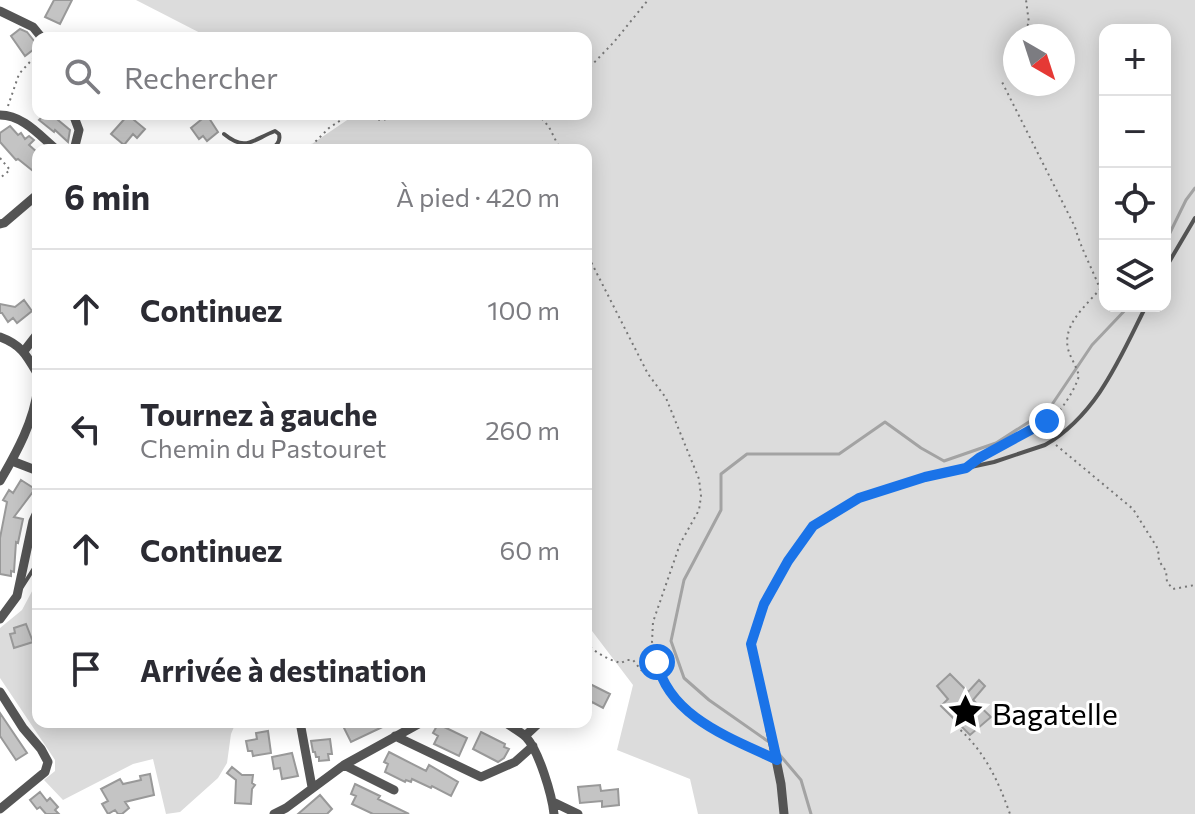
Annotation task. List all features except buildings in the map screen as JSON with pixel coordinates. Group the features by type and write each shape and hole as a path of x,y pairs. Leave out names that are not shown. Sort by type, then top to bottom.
{"street":[{"path":"0,11 37,32"},
{"path":"3,115 19,119 50,144"},
{"path":"75,120 79,130 76,144"},
{"path":"0,224 32,199"},
{"path":"0,337 24,351 32,365"},
{"path":"24,351 32,341"},
{"path":"0,481 32,414"},
{"path":"12,461 32,469"},
{"path":"0,619 17,596 32,526"},
{"path":"0,692 48,762 45,772 0,809"},
{"path":"301,728 312,787"},
{"path":"274,814 344,765 410,728"},
{"path":"514,728 533,746 553,802 554,814"},
{"path":"525,736 534,728"},
{"path":"770,730 784,814"},
{"path":"395,736 481,777 515,762 533,746"},
{"path":"344,765 394,790"},
{"path":"553,802 578,814"}],"lane":[{"path":"224,134 240,144 275,131 280,139 277,144"},
{"path":"1171,259 1195,218"},
{"path":"770,730 751,644 764,604 788,561 813,526 859,498 925,477 994,462 1052,441 1075,423 1096,399 1143,312"},
{"path":"17,596 32,572"}],"path":[{"path":"592,65 648,0"},
{"path":"1026,0 1028,24"},
{"path":"3,115 19,74 32,60"},
{"path":"966,468 1059,411 1079,376 1067,347 1068,332 1075,318 1100,289 1082,251 1075,227 1001,80"},
{"path":"313,144 341,120"},
{"path":"543,120 558,144"},
{"path":"0,158 10,170 0,178"},
{"path":"592,264 648,374 670,406 699,479 699,510 680,544 653,622 652,642 660,678 682,707 701,722 777,760"},
{"path":"1052,441 1133,509 1158,549 1159,561 1173,589 1195,585"},
{"path":"592,649 613,661 633,660 641,670 660,678"},
{"path":"956,726 984,756 999,783 1010,814"}],"shaded area":[{"path":"136,0 1195,0 1195,814 698,814 690,779 617,750 633,685 592,631 592,144 312,144 347,120 592,120 592,32 198,32"},
{"path":"32,591 32,726 0,678 0,628 22,610"},
{"path":"34,728 234,728 227,763 218,778 180,812 166,814 153,759 133,764 63,800 44,780 55,771 55,760"}],"waterway":[{"path":"1166,240 1195,188"},
{"path":"769,742 709,700 684,678 671,641 684,580 721,510 721,474 747,454 839,454 885,422 944,461 996,443 1049,409 1092,345 1123,312"},
{"path":"779,754 801,780 811,814"}],"place":[{"name":"Bagatelle","path":"966,712"}],"route":[{"path":"657,662 660,678 682,707 701,722 777,760 751,644 764,604 788,561 813,526 859,498 925,477 966,468 1047,421"}]}
